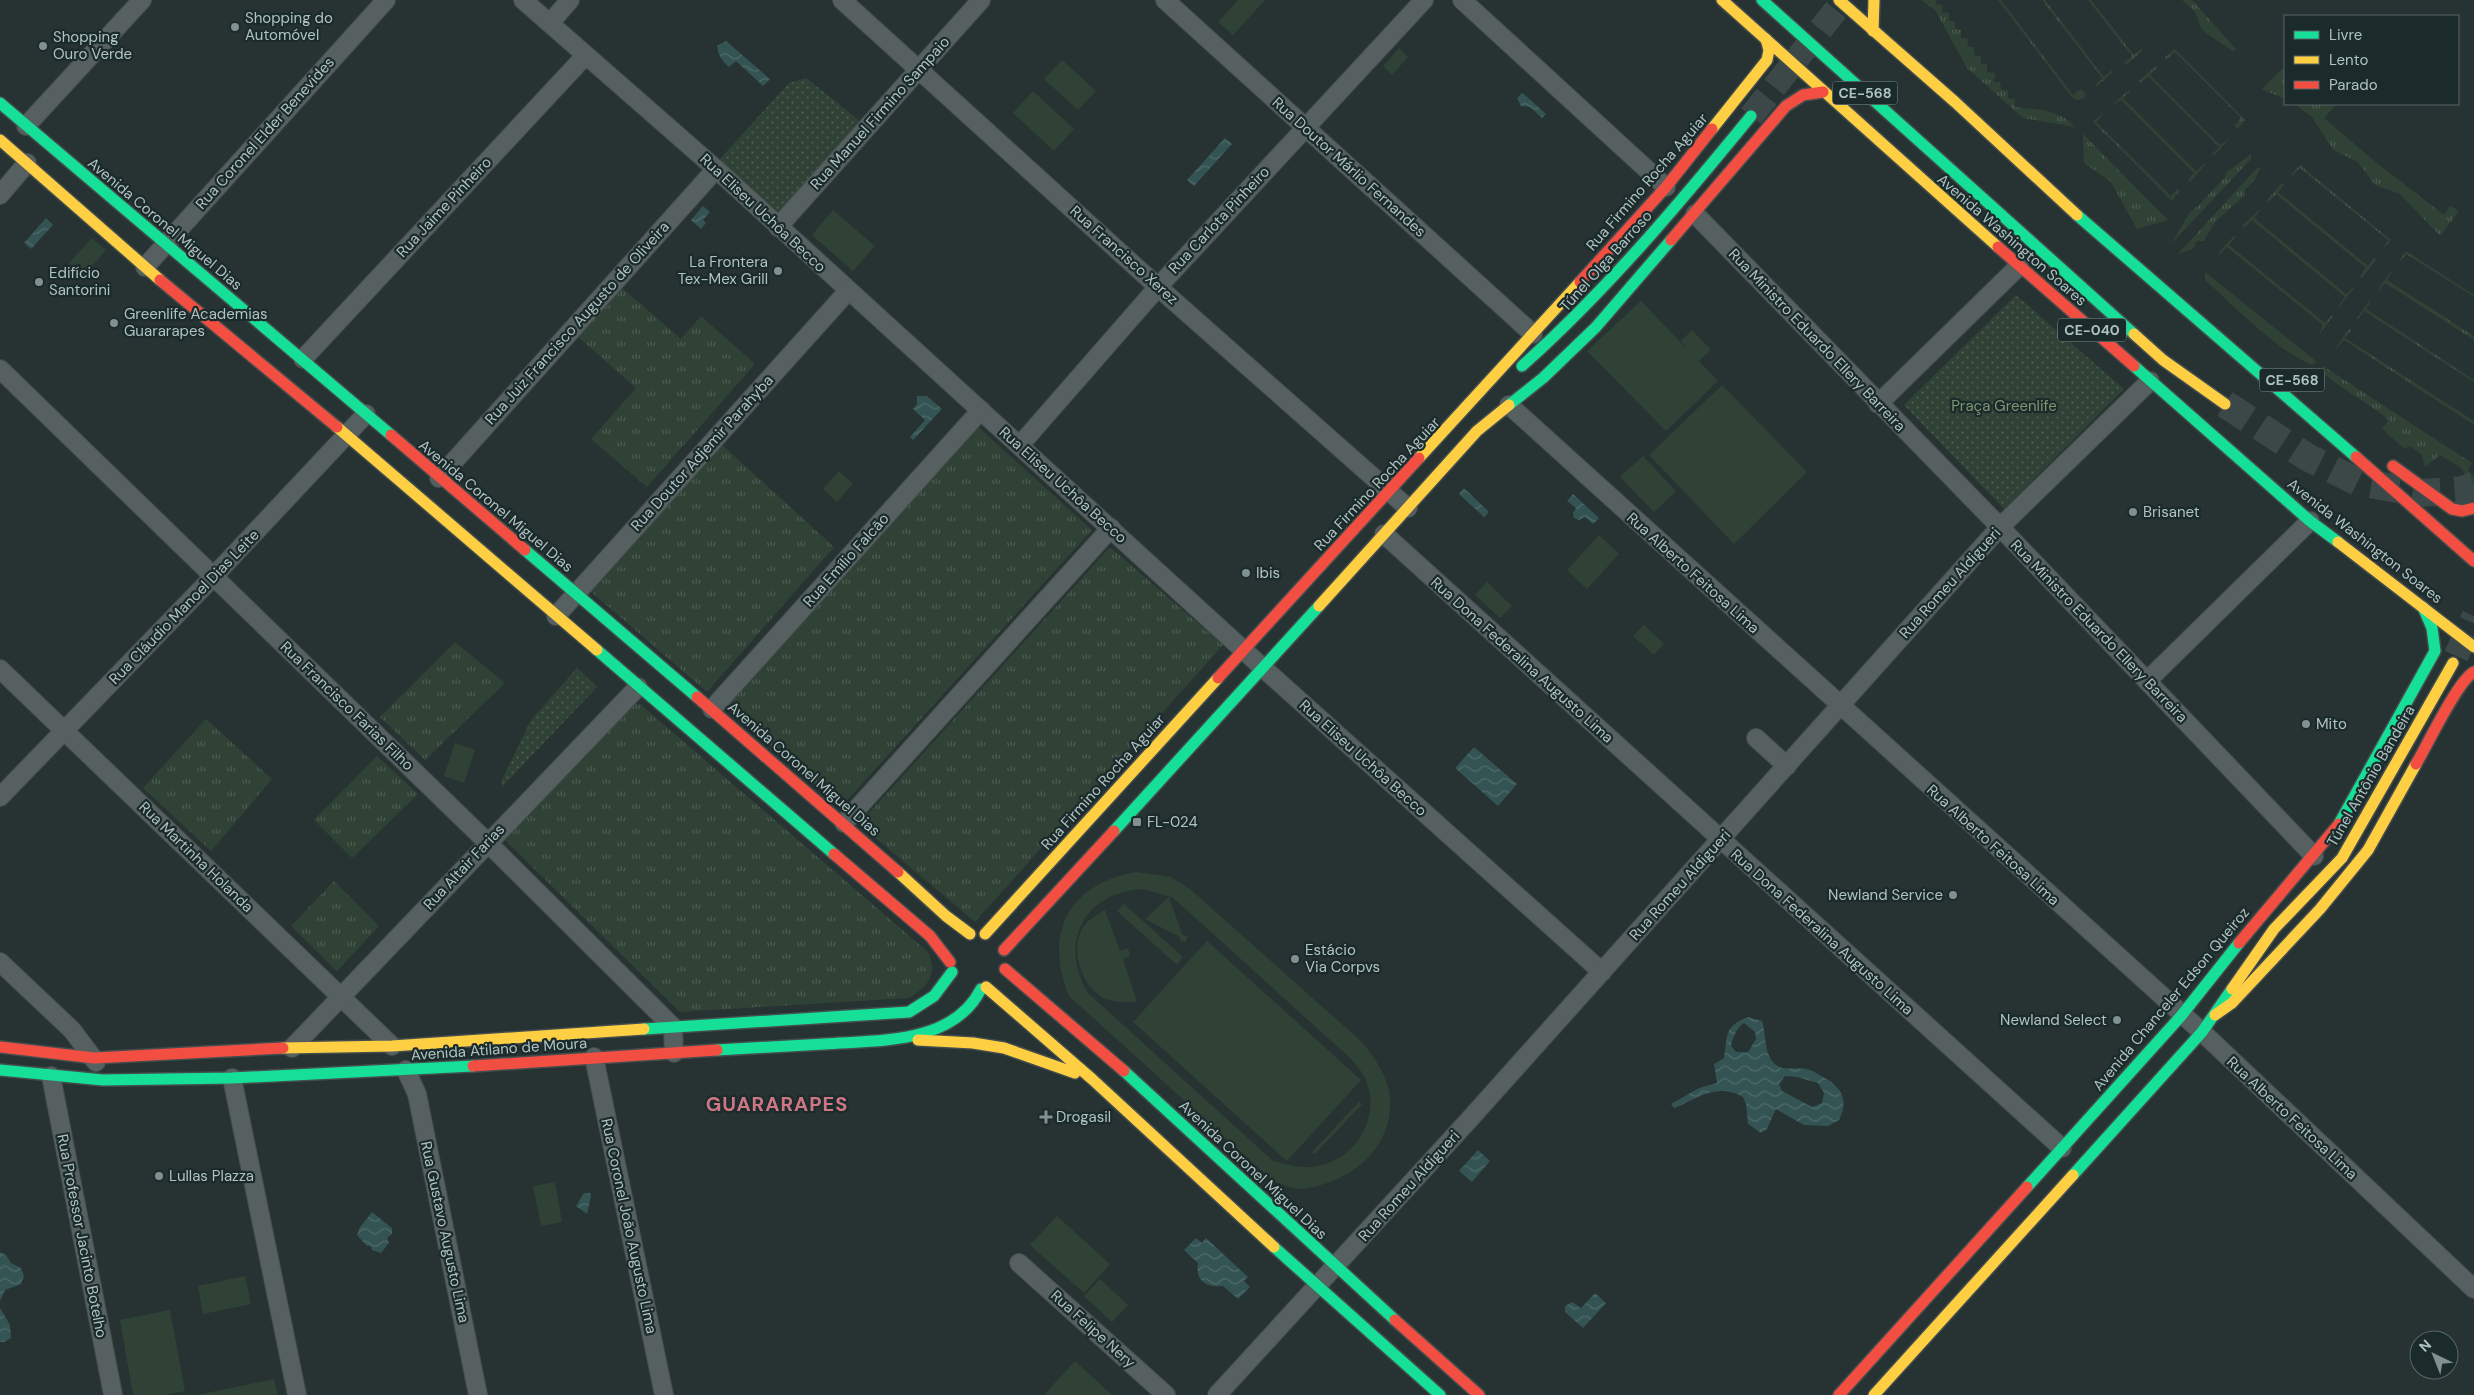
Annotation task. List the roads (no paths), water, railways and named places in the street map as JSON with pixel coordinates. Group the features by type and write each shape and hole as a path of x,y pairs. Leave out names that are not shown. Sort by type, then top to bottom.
{"main road":[{"name":"Avenida Washington Soares","path":"1722,0 2019,266 2310,521 2474,647"},
{"name":"CE-568","path":"1762,0 2163,360 2225,404"},
{"path":"1839,0 1955,102 2110,245 2216,334 2474,561"},
{"path":"1873,31 1874,0"},
{"name":"Rua Firmino Rocha Aguiar","path":"985,934 1467,408 1486,383 1666,187 1767,60 1769,50 1766,39"},
{"path":"1004,950 1194,746 1262,667 1477,432 1543,378 1596,327 1786,106 1803,95 1823,92"},
{"name":"Avenida Coronel Miguel Dias","path":"0,103 165,244 223,313 347,434 638,687 930,936 954,971"},
{"name":"Túnel Olga Barroso","path":"1467,408 1514,373 1568,325 1696,184 1751,116"},
{"name":"Avenida Coronel Miguel Dias","path":"0,140 145,267 303,359 439,478 844,823 946,916 962,939"},
{"path":"2110,245 2157,272 2185,294"},
{"path":"2387,460 2440,502 2452,509 2462,511 2474,508"},
{"name":"Avenida Chanceler Edson Queiroz","path":"1839,1395 2181,1016 2236,946 2338,827 2435,651 2436,640 2432,624 2423,607"},
{"name":"Túnel Antônio Bandeira","path":"2215,1015 2225,997 2274,928 2342,858 2453,663"},
{"path":"1874,1395 2202,1032 2215,1015 2232,1003 2320,909 2368,850 2456,694 2468,675 2474,672"},
{"path":"962,939 985,934 997,940 1004,950 1005,969"},
{"name":"Avenida Atilano de Moura","path":"0,1047 94,1058 292,1048 392,1046 908,1012 934,996 954,971 962,939"},
{"name":"Avenida Coronel Miguel Dias","path":"1005,969 1109,1057 1335,1267 1479,1395"},
{"name":"Avenida Atilano de Moura","path":"0,1070 103,1080 232,1078 406,1070 900,1039 936,1030 961,1015 978,999 984,988 999,979 1005,969"},
{"path":"969,988 984,988 1092,1079 1318,1287 1440,1395"},
{"path":"900,1039 973,1043 1004,1048 1092,1079"},
{"path":"1898,1369 1924,1302"}],"street":[{"path":"26,126 142,0"},
{"name":"Rua Coronel Elder Benevides","path":"145,267 386,0"},
{"name":"Rua Eliseu Uchôa Becco","path":"523,0 716,169 848,291 1245,649 1262,667 1602,972"},
{"path":"550,23 570,0"},
{"name":"Rua Francisco Xerez","path":"842,0 1158,287 1408,508"},
{"name":"Rua Manuel Firmino Sampaio","path":"778,227 981,0"},
{"name":"Rua Doutor Márlio Fernandes","path":"1165,0 1533,334"},
{"name":"Rua Carlota Pinheiro","path":"1020,445 1158,287 1424,0"},
{"path":"1462,0 1666,187"},
{"name":"Rua Jaime Pinheiro","path":"303,359 586,55"},
{"path":"0,195 27,164"},
{"name":"Rua Juiz Francisco Augusto de Oliveira","path":"439,478 716,169"},
{"name":"Rua Ministro Eduardo Ellery Barreira","path":"1695,214 1878,404 2000,527 2314,856"},
{"path":"1878,404 2019,266"},
{"name":"Rua Doutor Adjemir Parahyba","path":"556,616 848,291"},
{"name":"Rua Francisco Farias Filho","path":"0,369 487,842 673,1027"},
{"name":"Rua Romeu Aldigueri","path":"1217,1395 1318,1287 2000,527 2150,381"},
{"name":"Rua Alberto Feitosa Lima","path":"1509,405 2181,1016 2202,1032 2474,1289"},
{"name":"Rua Emílio Falcão","path":"712,709 981,410"},
{"name":"Rua Cláudio Manoel Dias Leite","path":"0,797 213,577 366,414"},
{"path":"2147,681 2310,521"},
{"path":"844,823 1111,528"},
{"name":"Rua Dona Federalina Augusto Lima","path":"1384,534 2062,1148"},
{"name":"Rua Martinha Holanda","path":"0,669 392,1046"},
{"name":"Rua Altair Farias","path":"292,1048 342,998 487,842 638,687"},
{"path":"1756,738 1787,766"},
{"path":"0,962 56,1014 94,1058 103,1080"},
{"path":"673,1027 674,1053"},
{"name":"Rua Coronel João Augusto Lima","path":"594,1057 664,1395"},
{"name":"Rua Gustavo Augusto Lima","path":"406,1070 417,1094 478,1395"},
{"name":"Rua Professor Jacinto Botelho","path":"51,1076 113,1395"},
{"path":"232,1078 297,1395"},
{"name":"Rua Felipe Nery","path":"1019,1263 1166,1395"}],"water":[{"path":"726,41 770,79 763,86 736,61 729,67 724,62 719,55 717,46"},
{"path":"1522,93 1546,114 1542,118 1530,107 1521,106 1517,98"},
{"path":"1225,138 1232,144 1194,186 1187,180"},
{"path":"703,206 710,212 703,220 706,223 701,229 691,220"},
{"path":"46,218 53,225 31,249 24,243"},
{"path":"917,396 927,396 942,409 913,440 910,437 925,420 913,409 917,404"},
{"path":"1464,488 1489,512 1484,517 1459,494"},
{"path":"1573,494 1599,518 1593,524 1585,517 1579,520 1574,518 1573,513 1576,508 1567,501"},
{"path":"1474,747 1517,784 1498,806 1455,768"},
{"path":"1748,1017 1762,1021 1768,1053 1776,1065 1784,1068 1810,1070 1835,1085 1842,1095 1843,1101 1839,1120 1828,1126 1804,1125 1776,1109 1767,1129 1761,1133 1748,1124 1746,1104 1743,1097 1724,1091 1707,1094 1674,1108 1671,1104 1699,1088 1717,1083 1714,1064 1724,1058 1730,1028","holes":["1744,1023 1755,1032 1756,1039 1748,1052 1736,1052 1731,1046 1734,1036","1785,1076 1797,1077 1818,1083 1824,1093 1822,1103 1812,1107 1782,1091 1779,1084"]},
{"path":"1478,1150 1490,1161 1472,1182 1459,1171"},
{"path":"584,1193 590,1193 591,1196 587,1214 576,1206"},
{"path":"372,1212 392,1228 392,1234 387,1238 389,1243 381,1253 372,1250 371,1246 367,1246 357,1235 360,1227"},
{"path":"1196,1238 1202,1243 1206,1238 1248,1277 1244,1281 1250,1287 1238,1299 1223,1286 1212,1286 1200,1279 1198,1263 1184,1250"},
{"path":"0,1252 6,1255 11,1263 21,1268 24,1276 21,1284 5,1290 0,1301"},
{"path":"1595,1293 1606,1303 1583,1328 1565,1312 1565,1306 1572,1302 1581,1308"},
{"path":"0,1308 10,1325 11,1338 4,1342 0,1342"}],"tunnel":[{"path":"1751,116 1844,0"},
{"path":"2225,404 2307,457 2358,482 2421,493 2463,490 2474,486"},
{"path":"2456,656 2474,616"}],"place":[{"name":"Shopping do Automóvel","path":"235,27"},
{"name":"Shopping Ouro Verde","path":"43,46"},
{"name":"La Frontera Tex-Mex Grill","path":"778,271"},
{"name":"Edifício Santorini","path":"39,282"},
{"name":"Greenlife Academias Guararapes","path":"114,323"},
{"name":"Brisanet","path":"2133,512"},
{"name":"Ibis","path":"1246,573"},
{"name":"Mito","path":"2306,724"},
{"name":"FL-024","path":"1137,822"},
{"name":"Newland Service","path":"1953,895"},
{"name":"Estácio Via Corpvs","path":"1295,959"},
{"name":"Newland Select","path":"2117,1020"},
{"name":"Drogasil","path":"1046,1117"},
{"name":"Lullas Plazza","path":"159,1176"}],"district":[{"name":"GUARARAPES","path":"777,1104"}],"park label":[{"name":"Praça Greenlife","path":"2004,406"}]}
